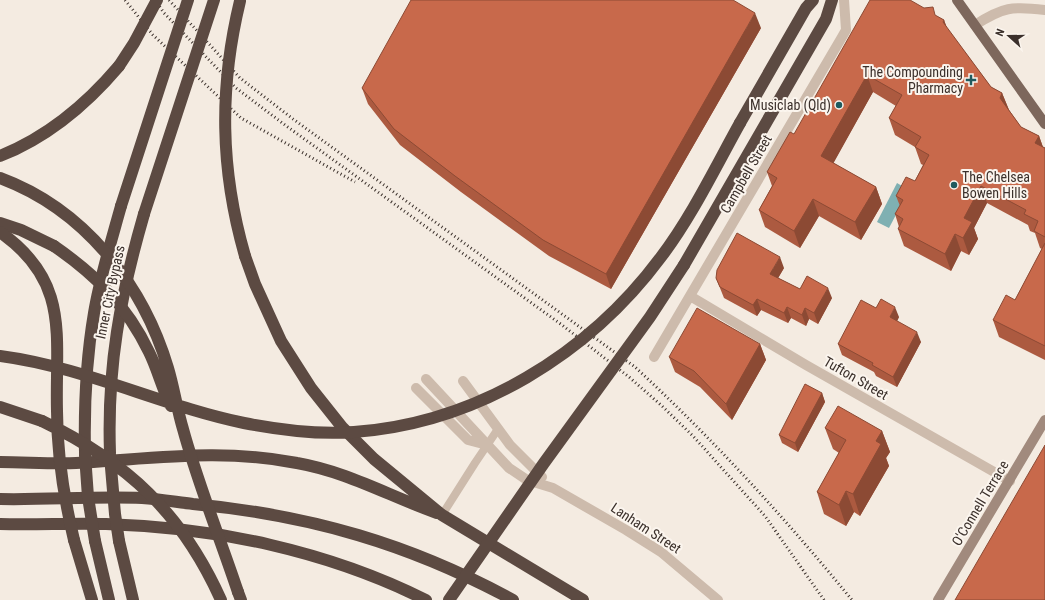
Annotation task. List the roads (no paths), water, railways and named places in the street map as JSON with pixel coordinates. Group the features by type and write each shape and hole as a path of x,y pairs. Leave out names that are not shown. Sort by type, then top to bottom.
{"highway":[{"path":"0,156 23,146 65,120 100,88 134,43 157,0"},
{"name":"Inner City Bypass","path":"109,600 95,541 88,497 85,455 84,409 91,334 100,285 121,206 188,0"},
{"name":"Inner City Bypass","path":"133,600 119,541 115,514 110,453 108,408 116,328 129,266 144,214 214,0"},
{"path":"0,356 65,370 218,417 275,428 323,433 354,432 392,428 434,418 483,400 538,372 589,335 615,311 662,256 687,216 806,8 813,0"},
{"path":"449,600 544,463 654,310 684,265 826,19 832,0"},
{"path":"240,1 226,75 224,131 226,163 234,212 245,256 255,284 285,347 310,388 342,428 442,515"},
{"path":"0,178 27,190 61,211 95,240 122,272 144,309 158,338 168,368 183,430 241,600"},
{"path":"0,223 26,232 54,246 99,281 121,306 150,353 169,402 183,430"},
{"path":"0,232 15,242 36,266 44,278 55,305 58,341 57,412 59,456 67,509 74,540 92,600"},
{"path":"0,407 42,421 65,432 99,452 137,481 169,514 201,558 221,600"},
{"path":"0,462 74,463 197,454 245,455 304,464 347,476 442,515 583,600"},
{"path":"0,499 142,498 264,512 316,523 383,543 450,568 513,600"},
{"path":"0,524 106,524 192,531 240,539 308,555 366,574 426,600"}],"main road":[{"path":"957,0 1045,124"},
{"name":"O'Connell Terrace","path":"938,600 1045,420"}],"street":[{"name":"Campbell Street","path":"654,357 846,30 844,0"},
{"path":"975,25 996,12 1009,8 1045,10"},
{"name":"Tufton Street","path":"690,296 806,365 1010,481"},
{"name":"Lanham Street","path":"426,379 508,468 527,480 553,488"},
{"name":"Lanham Street","path":"463,381 498,429 524,460 553,488 661,552 718,600"},
{"name":"Lanham Street","path":"416,388 468,440 486,445"}],"lane":[{"path":"442,515 486,445 498,429"}],"water":[{"path":"897,183 909,190 889,228 877,222"}],"railway":[{"path":"125,0 153,35 241,118 355,182"},
{"path":"155,0 164,13 236,88 562,325 629,377 662,406 693,436 765,516 824,600"},
{"path":"169,0 240,78 293,119 635,367 664,394 748,480 801,539 852,600"}],"place":[{"name":"The Compounding Pharmacy","path":"971,80"},
{"name":"Musiclab (Qld)","path":"839,105"},
{"name":"The Chelsea Bowen Hills","path":"954,185"}]}
